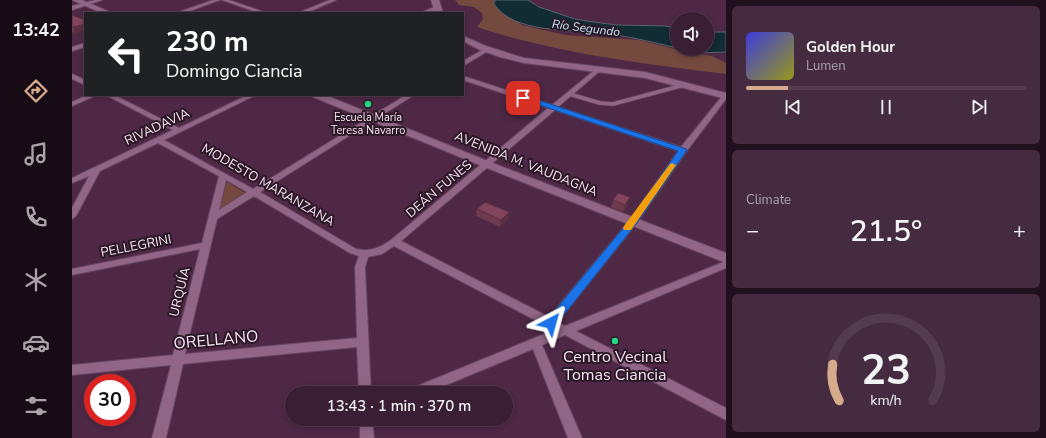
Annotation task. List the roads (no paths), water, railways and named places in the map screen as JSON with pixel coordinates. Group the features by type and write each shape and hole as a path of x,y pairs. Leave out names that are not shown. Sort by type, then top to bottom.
{"main road":[{"path":"76,0 106,12"},
{"path":"464,39 486,50 551,65 633,73 725,96"},
{"name":"AVENIDA M. VAUDAGNA","path":"318,96 486,164 726,258"}],"street":[{"path":"72,8 100,0"},
{"path":"182,12 218,0"},
{"path":"224,0 261,12"},
{"path":"304,12 334,0"},
{"path":"425,12 437,7"},
{"path":"72,49 84,45"},
{"path":"464,63 486,50"},
{"name":"DEÁN FUNES","path":"364,254 374,254 394,242 598,70"},
{"path":"72,76 84,82"},
{"path":"464,78 683,150"},
{"path":"72,104 92,96"},
{"path":"111,96 178,130"},
{"name":"RIVADAVIA","path":"72,181 251,96"},
{"path":"212,218 409,96"},
{"path":"551,323 633,222 683,150 725,96"},
{"name":"MODESTO MARANZANA","path":"159,140 253,192 353,251 364,254"},
{"path":"72,216 96,170"},
{"name":"URQUÍA","path":"159,438 223,175"},
{"path":"394,242 726,414"},
{"name":"PELLEGRINI","path":"72,272 206,245"},
{"path":"364,254 360,267 364,386"},
{"path":"431,386 726,264"},
{"name":"ORELLANO","path":"72,370 362,342"},
{"path":"536,343 575,438"},
{"path":"366,426 367,438"}],"lane":[{"path":"569,94 600,103 613,104 685,85"}],"water":[{"name":"Río Segundo","path":"495,0 528,0 539,7 575,19 617,25 670,27 670,46 612,34 559,30 529,25 515,21 503,14 494,4"},
{"path":"714,32 726,32 726,52 714,52"}],"place":[{"name":"Escuela María Teresa Navarro","path":"368,104"},
{"name":"Centro Vecinal Tomas Ciancia","path":"615,341"}]}
